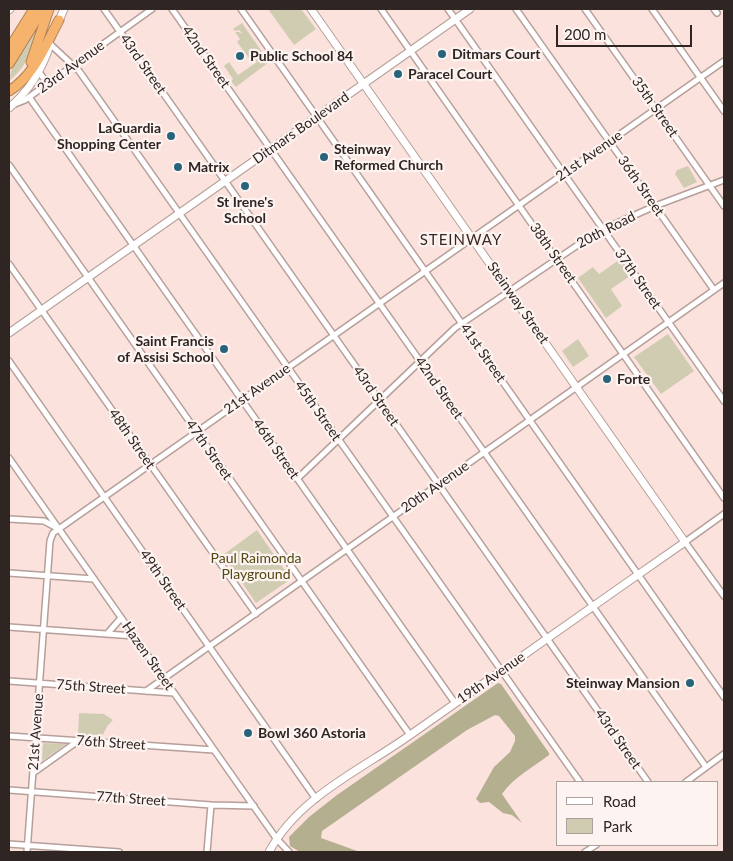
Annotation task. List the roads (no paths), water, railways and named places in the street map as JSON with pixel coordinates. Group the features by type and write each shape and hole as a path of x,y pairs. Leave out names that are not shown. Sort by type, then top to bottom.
{"highway":[{"path":"9,39 29,9"},
{"path":"9,49 34,9"},
{"path":"9,64 43,9"},
{"path":"10,87 32,62 49,9"},
{"path":"10,87 24,79 36,64 59,20"}],"street":[{"path":"11,107 29,87 38,72 64,9"},
{"name":"43rd Street","path":"104,9 647,781"},
{"name":"23rd Avenue","path":"11,107 152,9"},
{"name":"42nd Street","path":"172,9 706,767"},
{"name":"41st Street","path":"241,9 724,697"},
{"name":"Steinway Street","path":"311,9 724,596"},
{"name":"38th Street","path":"381,9 724,498"},
{"name":"37th Street","path":"448,9 724,401"},
{"name":"Ditmars Boulevard","path":"9,333 470,9"},
{"name":"36th Street","path":"516,9 714,290"},
{"name":"35th Street","path":"585,9 724,206"},
{"path":"652,9 724,111"},
{"name":"45th Street","path":"50,44 84,78 579,781"},
{"name":"21st Avenue","path":"27,852 50,538 58,528 724,61"},
{"path":"38,72 47,83"},
{"name":"46th Street","path":"29,96 455,703"},
{"name":"47th Street","path":"9,165 410,735"},
{"name":"20th Road","path":"297,479 420,361 462,324 577,244 604,229 655,206 724,180"},
{"name":"48th Street","path":"9,264 256,614"},
{"name":"20th Avenue","path":"146,691 724,283"},
{"name":"49th Street","path":"9,361 316,799"},
{"name":"Hazen Street","path":"9,458 11,465 58,528 276,838 289,852"},
{"name":"19th Avenue","path":"269,852 276,838 295,816 316,799 724,514"},
{"path":"9,519 44,521 58,528"},
{"path":"9,573 94,579"},
{"path":"107,634 121,618"},
{"path":"9,627 134,636"},
{"name":"75th Street","path":"9,681 174,693"},
{"name":"76th Street","path":"9,736 214,750"},
{"path":"33,773 79,740"},
{"path":"687,781 724,754"},
{"name":"77th Street","path":"9,790 211,805 254,806"},
{"path":"207,852 211,805"},
{"path":"9,844 119,852"}],"place":[{"name":"Ditmars Court","path":"442,54"},
{"name":"Public School 84","path":"240,56"},
{"name":"Paracel Court","path":"398,74"},
{"name":"LaGuardia Shopping Center","path":"171,136"},
{"name":"Steinway Reformed Church","path":"324,157"},
{"name":"Matrix","path":"178,167"},
{"name":"St Irene's School","path":"245,186"},
{"name":"Saint Francis of Assisi School","path":"224,349"},
{"name":"Forte","path":"607,379"},
{"name":"Steinway Mansion","path":"690,683"},
{"name":"Bowl 360 Astoria","path":"248,733"}],"district":[{"name":"STEINWAY","path":"461,240"}],"park label":[{"name":"Paul Raimonda Playground","path":"256,566"}]}
